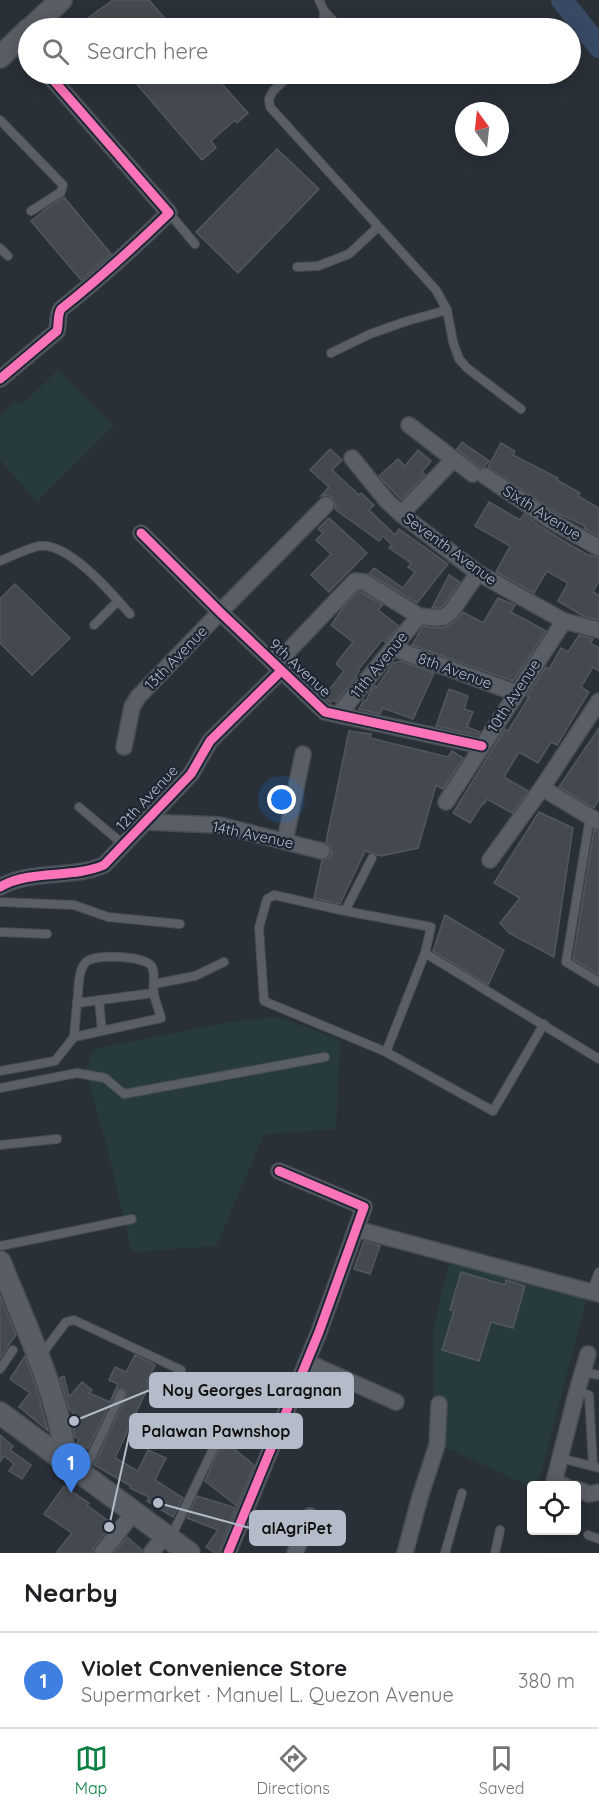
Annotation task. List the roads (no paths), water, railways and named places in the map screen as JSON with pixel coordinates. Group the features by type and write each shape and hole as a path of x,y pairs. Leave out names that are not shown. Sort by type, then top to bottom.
{"street":[{"path":"44,18 61,0"},
{"path":"0,57 18,43"},
{"path":"0,379 57,332 61,309 106,272 169,213 57,84"},
{"name":"Sixth Avenue","path":"409,425 453,460 599,548"},
{"name":"Seventh Avenue","path":"352,458 387,501 401,514 478,573 564,621 599,630"},
{"path":"401,514 453,460"},
{"name":"13th Avenue","path":"124,747 132,707 138,697 326,505"},
{"name":"9th Avenue","path":"141,533 220,612 326,712 482,746"},
{"path":"419,616 436,618 452,612 478,573"},
{"name":"12th Avenue","path":"0,887 15,880 102,866 191,774 210,741 356,581 364,582 419,616"},
{"name":"11th Avenue","path":"339,714 419,616"},
{"name":"10th Avenue","path":"446,802 564,621"},
{"name":"8th Avenue","path":"393,648 516,693"},
{"path":"490,860 542,788 599,700"},
{"path":"285,841 303,754"},
{"path":"542,788 596,815"},
{"name":"14th Avenue","path":"146,822 219,825 322,851"},
{"path":"228,1553 307,1362 364,1207 279,1171"},
{"path":"356,1229 595,1293"},
{"path":"0,1262 39,1357 58,1415 64,1440 64,1459"},
{"path":"554,1481 588,1354"},
{"path":"307,1362 396,1402"},
{"path":"405,1553 437,1445 439,1404"},
{"path":"0,1413 189,1553"},
{"path":"581,1491 589,1494 599,1492"},
{"path":"102,1553 134,1512"},
{"path":"295,1553 310,1516"},
{"path":"151,1553 167,1536"}],"lane":[{"path":"319,0 331,18"},
{"path":"324,10 324,18"},
{"path":"280,84 269,99 270,107 436,290 447,310 459,359 467,368 521,409"},
{"path":"0,120 63,185 61,192 31,211"},
{"path":"169,213 195,244"},
{"path":"297,267 318,266 349,254 378,227"},
{"path":"0,248 8,256"},
{"path":"331,353 370,334 447,310"},
{"path":"0,561 40,546 54,549 83,564 130,614"},
{"path":"94,625 118,601"},
{"path":"79,807 124,845"},
{"path":"596,815 566,962 599,982"},
{"path":"345,911 372,858"},
{"path":"386,1052 425,952 431,927 274,896 267,899 259,928 264,1001 386,1052 493,1111 544,1024"},
{"path":"0,902 74,905 108,917 180,924"},
{"path":"0,932 47,934"},
{"path":"425,952 599,1059"},
{"path":"0,1071 55,1060 74,1037 81,971 84,963 89,959 115,957 140,959 150,963 154,969 154,993 161,1018 74,1037"},
{"path":"154,984 195,976 224,962"},
{"path":"78,1003 154,993"},
{"path":"99,1000 102,1031"},
{"path":"0,1088 77,1073 105,1078 124,1094 325,1057"},
{"path":"0,1145 57,1139"},
{"path":"0,1246 132,1219"},
{"path":"595,1293 599,1272"},
{"path":"39,1357 66,1322 74,1320 181,1370"},
{"path":"0,1369 13,1350"},
{"path":"583,1372 599,1375"},
{"path":"560,1458 596,1467 589,1395 577,1391"},
{"path":"83,1474 121,1394"},
{"path":"167,1536 217,1441"},
{"path":"445,1553 462,1493"},
{"path":"495,1553 500,1530"},
{"path":"588,1535 599,1539"}],"waterway":[{"path":"562,0 576,18"},
{"path":"581,24 599,47"}],"place":[{"name":"Noy Georges Laragnan","path":"74,1421"},
{"name":"Violet Convenience Store","path":"71,1493"},
{"name":"alAgriPet","path":"158,1503"},
{"name":"Palawan Pawnshop","path":"109,1527"}]}
